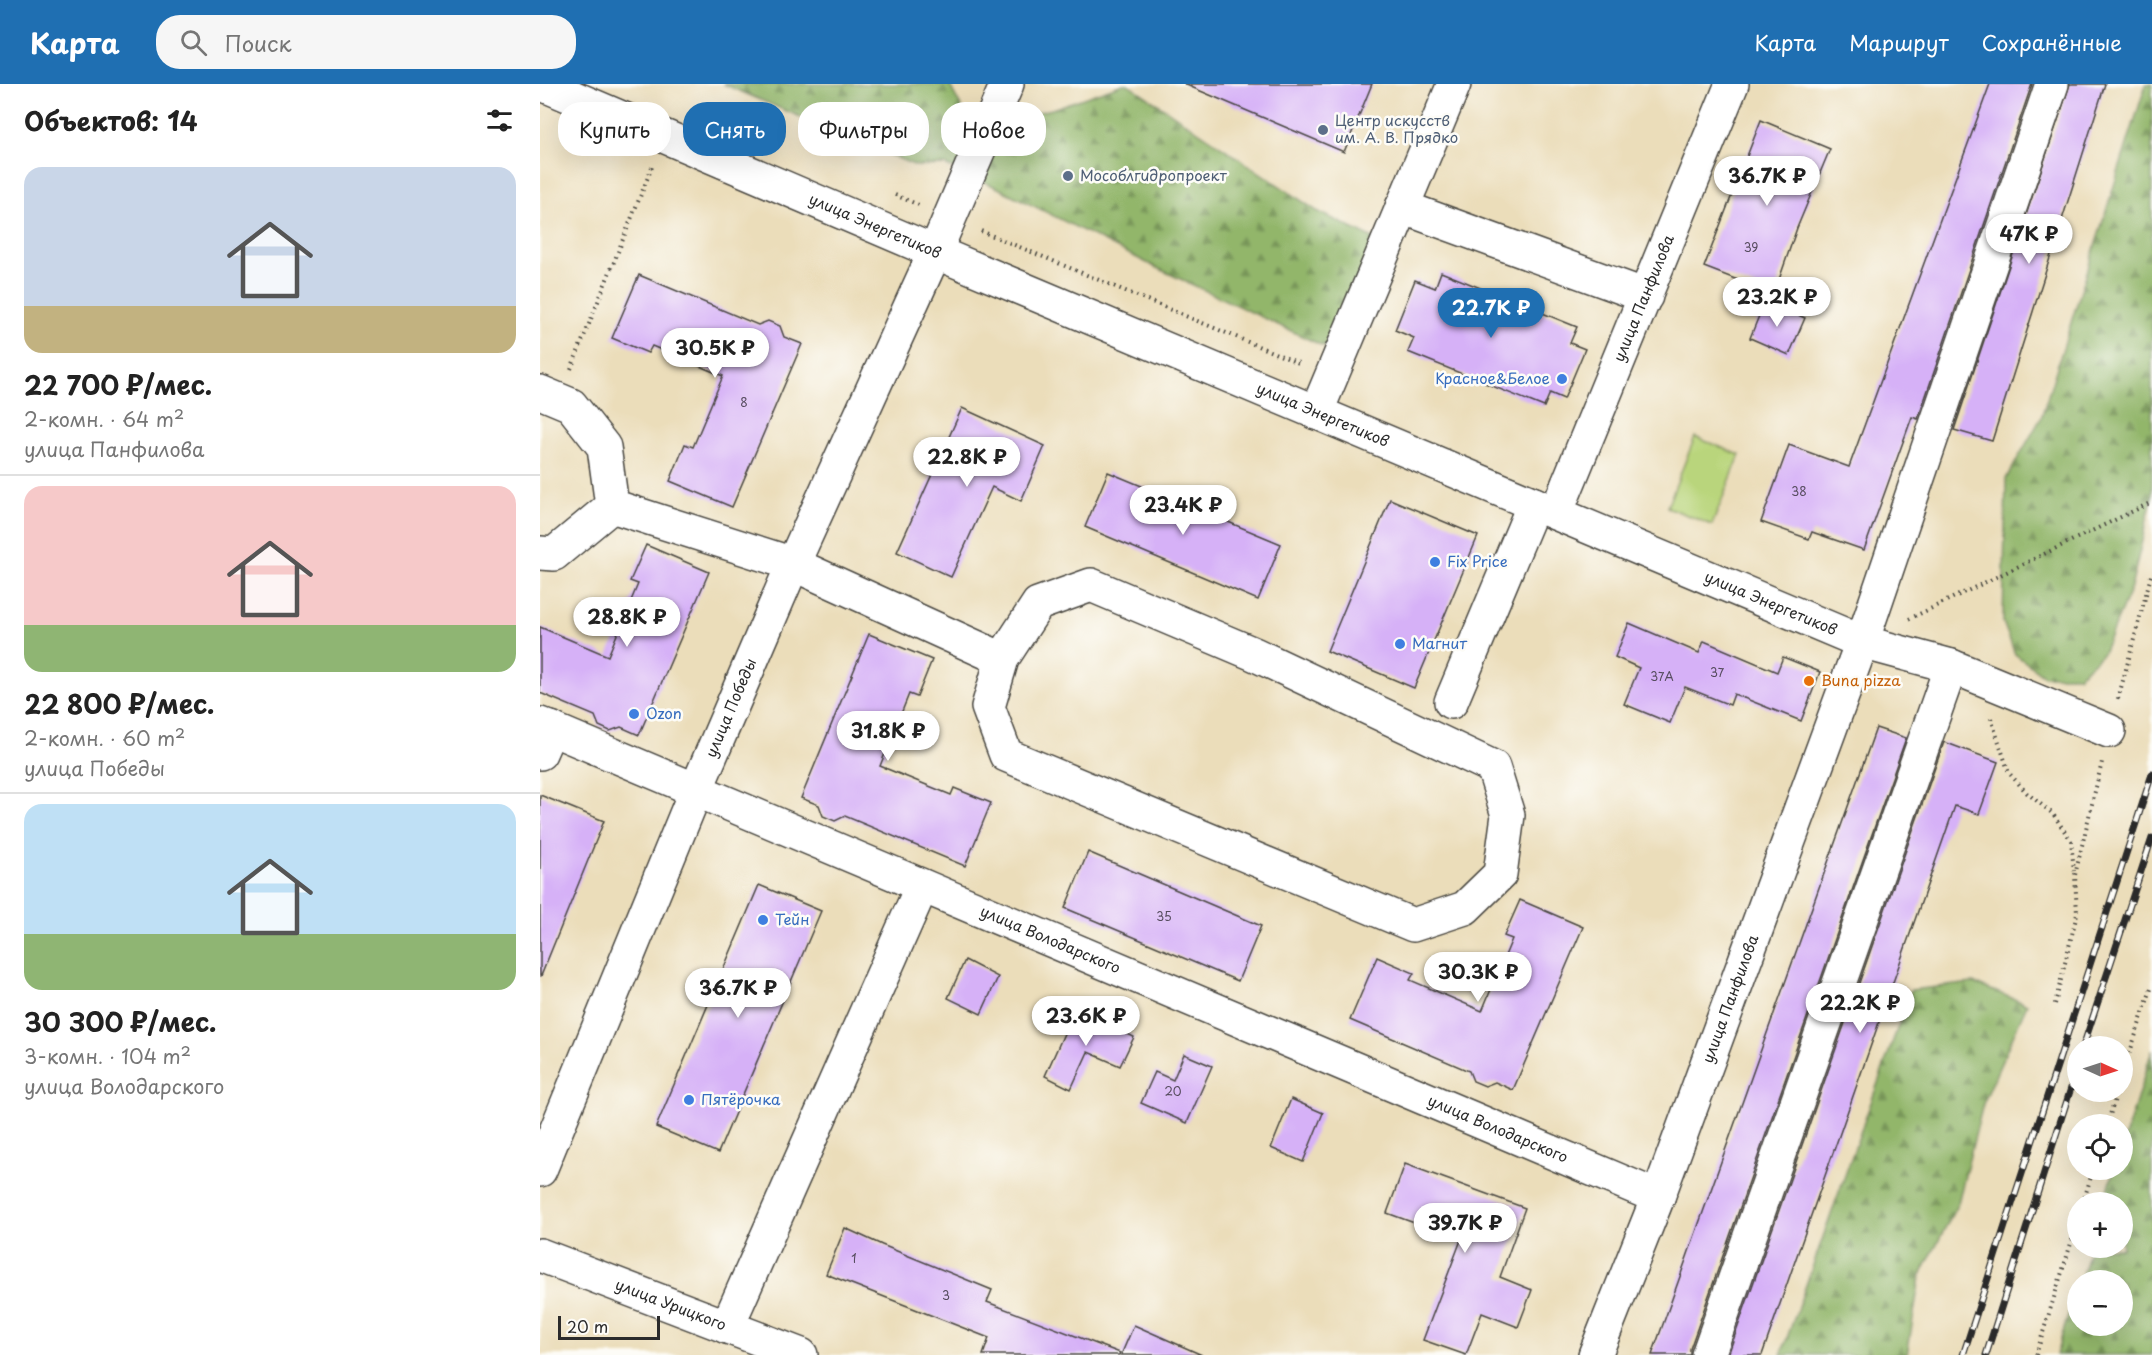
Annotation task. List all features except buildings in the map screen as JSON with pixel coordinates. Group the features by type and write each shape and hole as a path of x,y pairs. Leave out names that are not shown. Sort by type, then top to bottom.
{"street":[{"name":"улица Энергетиков","path":"542,84 584,102"},
{"name":"улица Победы","path":"540,1170 696,790 793,564 935,252 1007,84"},
{"path":"1316,413 1454,84"},
{"name":"улица Панфилова","path":"1452,702 1646,296 1732,84"},
{"name":"улица Панфилова","path":"1595,1355 1658,1197 1862,642 2052,84"},
{"name":"улица Энергетиков","path":"671,139 1862,642 1951,666 2109,731"},
{"path":"1402,207 1646,296"},
{"path":"549,396 571,405 604,447 612,506"},
{"path":"612,506 793,564 1002,659"},
{"path":"540,553 554,554 612,506"},
{"path":"1091,585 1254,654 1493,767 1508,815 1500,874 1465,908 1413,925 1006,755 988,706 1002,659 1038,604 1091,585"},
{"path":"1708,1355 1951,666"},
{"name":"улица Володарского","path":"544,735 696,790 1658,1197"},
{"path":"727,1327 922,886"},
{"name":"улица Урицкого","path":"540,1255 801,1355"}],"path":[{"path":"549,396 655,156"},
{"path":"1862,642 2152,502"},
{"path":"2075,875 2109,731 2152,572"},
{"path":"1986,680 1990,716 2009,773 2027,793 2053,814 2071,841 2077,914 2055,1004"},
{"path":"2133,1043 2152,986"},
{"path":"2036,1355 2067,1256"}],"green space":[{"path":"723,84 949,84 959,102 941,102 941,156 1046,156 1046,110 1128,84 1317,211 1386,245 1340,354 1157,268 996,187 945,165 916,166 892,156 929,156 929,102 798,102 798,116 786,111 786,102 765,102"},
{"path":"2146,84 2152,84 2152,498 2131,588 2103,653 2078,676 2044,676 2015,654 2003,622 2006,479 2041,418"},
{"path":"1695,437 1740,455 1712,525 1667,507"},
{"path":"1973,983 2027,1004 1983,1104 1958,1203 1920,1277 1907,1355 1781,1355 1911,990"},
{"path":"2152,1050 2152,1355 2056,1355 2067,1319 2067,1336 2133,1336 2133,1270 2083,1270 2087,1258 2133,1258 2133,1192 2107,1192 2111,1180 2133,1180 2132,1114"}],"railway":[{"path":"1963,1355 2152,774"},
{"path":"2087,1036 2152,838"},
{"path":"1986,1355 2067,1101"}],"place":[{"name":"Центр искусств им. А. В. Прядко","path":"1323,130"},
{"name":"Мособлгидропроект","path":"1068,176"},
{"name":"Красное&Белое","path":"1562,379"},
{"name":"Fix Price","path":"1435,562"},
{"name":"Магнит","path":"1400,644"},
{"name":"Buna pizza","path":"1809,681"},
{"name":"Ozon","path":"634,714"},
{"name":"Тейн","path":"763,920"},
{"name":"Пятёрочка","path":"689,1100"}]}
